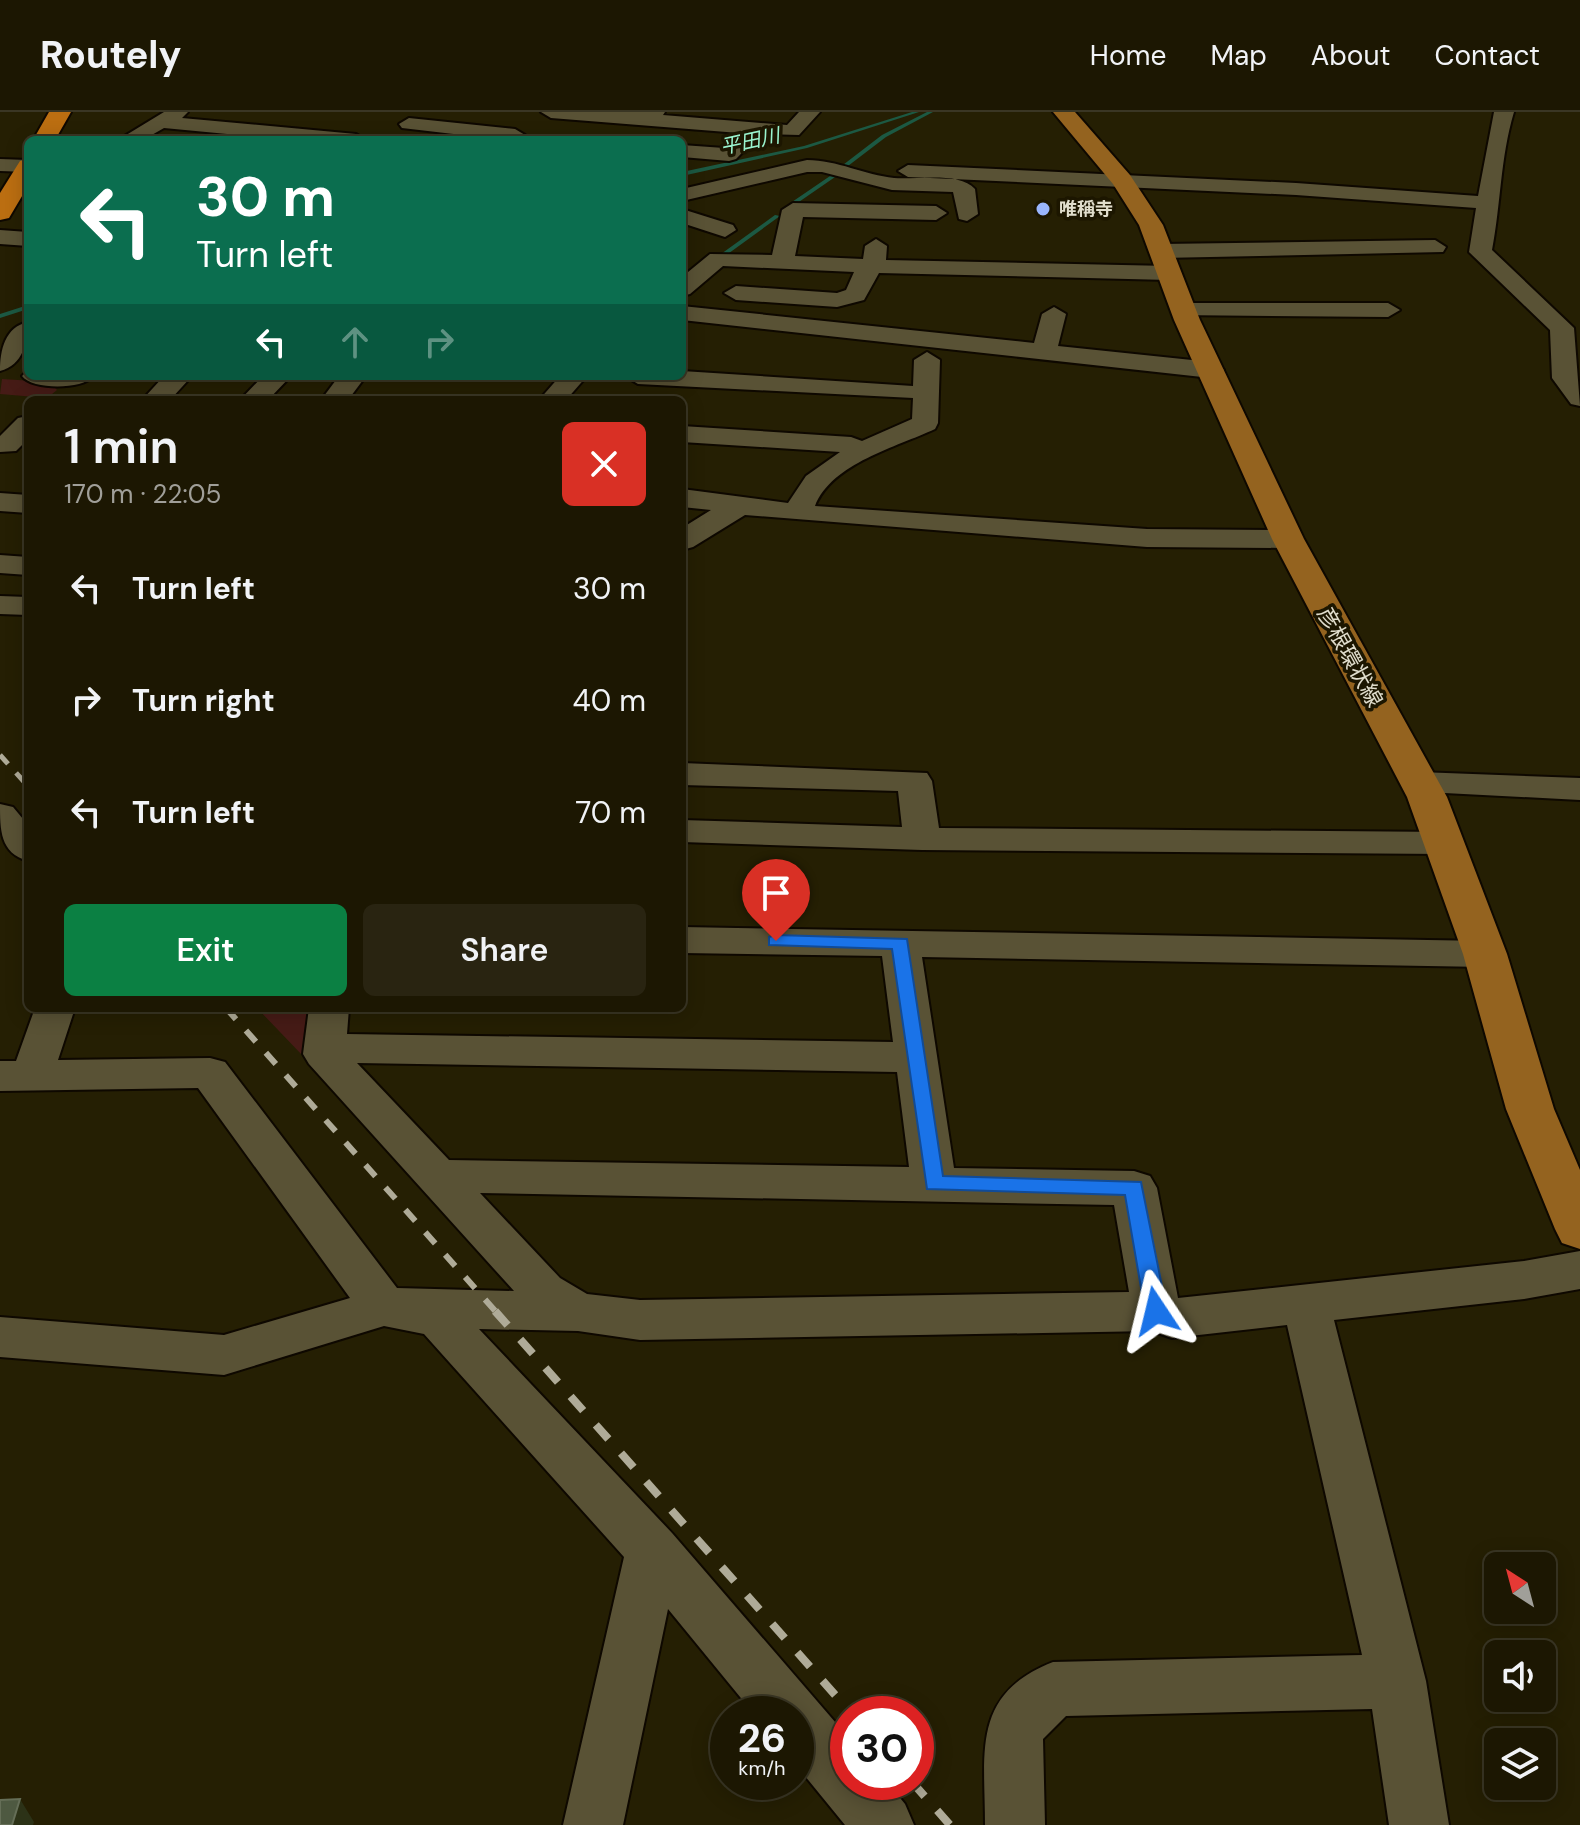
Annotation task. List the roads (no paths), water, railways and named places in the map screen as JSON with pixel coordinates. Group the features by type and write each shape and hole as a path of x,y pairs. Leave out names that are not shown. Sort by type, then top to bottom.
{"highway":[{"path":"46,136 60,112"},
{"path":"0,213 24,173"}],"main road":[{"name":"彦根環状線","path":"1064,112 1081,151 1122,180 1151,225 1183,310 1288,539 1419,783 1446,843 1485,954 1530,1109 1580,1229"}],"street":[{"path":"231,128 253,112"},
{"path":"515,136 537,112"},
{"path":"551,112 622,118 650,116 792,131 810,112"},
{"path":"1504,112 1494,145 1490,203 1480,252 1562,328 1565,378 1580,398"},
{"path":"135,136 170,117 231,128 314,136"},
{"path":"393,136 417,118 503,136"},
{"path":"603,136 622,118"},
{"path":"686,151 729,155 755,128"},
{"path":"0,165 24,166"},
{"path":"686,194 807,166 822,166 892,184 964,189 976,271"},
{"path":"908,171 1122,180 1490,203"},
{"path":"714,187 793,210 967,214"},
{"path":"782,262 793,210"},
{"path":"686,297 837,300 856,295 864,274 873,267 880,210"},
{"path":"686,217 725,230"},
{"path":"0,237 24,239"},
{"path":"686,256 976,271 1435,247"},
{"path":"686,294 718,259"},
{"path":"686,298 928,340 1211,370"},
{"path":"1183,310 1388,310"},
{"path":"1044,353 1054,314"},
{"path":"0,363 24,334"},
{"path":"798,513 801,498 838,462 925,423 928,340"},
{"path":"0,373 24,375"},
{"path":"686,379 907,392"},
{"path":"58,396 76,380"},
{"path":"159,396 175,380"},
{"path":"257,396 274,380"},
{"path":"337,396 350,380"},
{"path":"556,396 570,380"},
{"path":"11,446 24,429"},
{"path":"686,434 851,445"},
{"path":"686,498 798,513 1147,538 1288,539"},
{"path":"0,502 24,504"},
{"path":"686,539 742,504"},
{"path":"0,564 24,566"},
{"path":"0,605 24,606"},
{"path":"686,774 914,781 922,839"},
{"path":"1419,783 1580,789"},
{"path":"0,815 24,844"},
{"path":"686,831 922,839 1446,843"},
{"path":"686,940 1485,954"},
{"path":"900,943 934,1183"},
{"path":"16,1076 53,1012"},
{"path":"329,1012 324,1054 543,1291 578,1312"},
{"path":"324,1054 351,1048 916,1057"},
{"path":"16,1076 210,1073 384,1307 438,1317 653,1550 776,1696"},
{"path":"437,1178 1134,1188 1156,1311"},
{"path":"0,1337 224,1355 384,1307 578,1312 640,1320 1156,1311 1172,1318 1524,1280 1570,1269 1580,1270"},
{"path":"1306,1303 1397,1681 1419,1825"},
{"path":"593,1825 653,1550"},
{"path":"1015,1825 1014,1728 1053,1689 1397,1681"},
{"path":"814,1741 830,1761"},
{"path":"863,1800 884,1825"}],"waterway":[{"name":"平田川","path":"686,173 805,147 917,112"},
{"path":"842,168 884,136 931,112"},
{"path":"791,205 835,175"},
{"path":"723,255 777,216"},
{"name":"平田川","path":"0,316 24,308"}],"railway":[{"path":"0,755 24,782"},
{"path":"230,1012 497,1313"},
{"path":"495,1311 836,1696"},
{"path":"928,1800 950,1825"}],"place":[{"name":"唯稱寺","path":"1043,209"}]}
